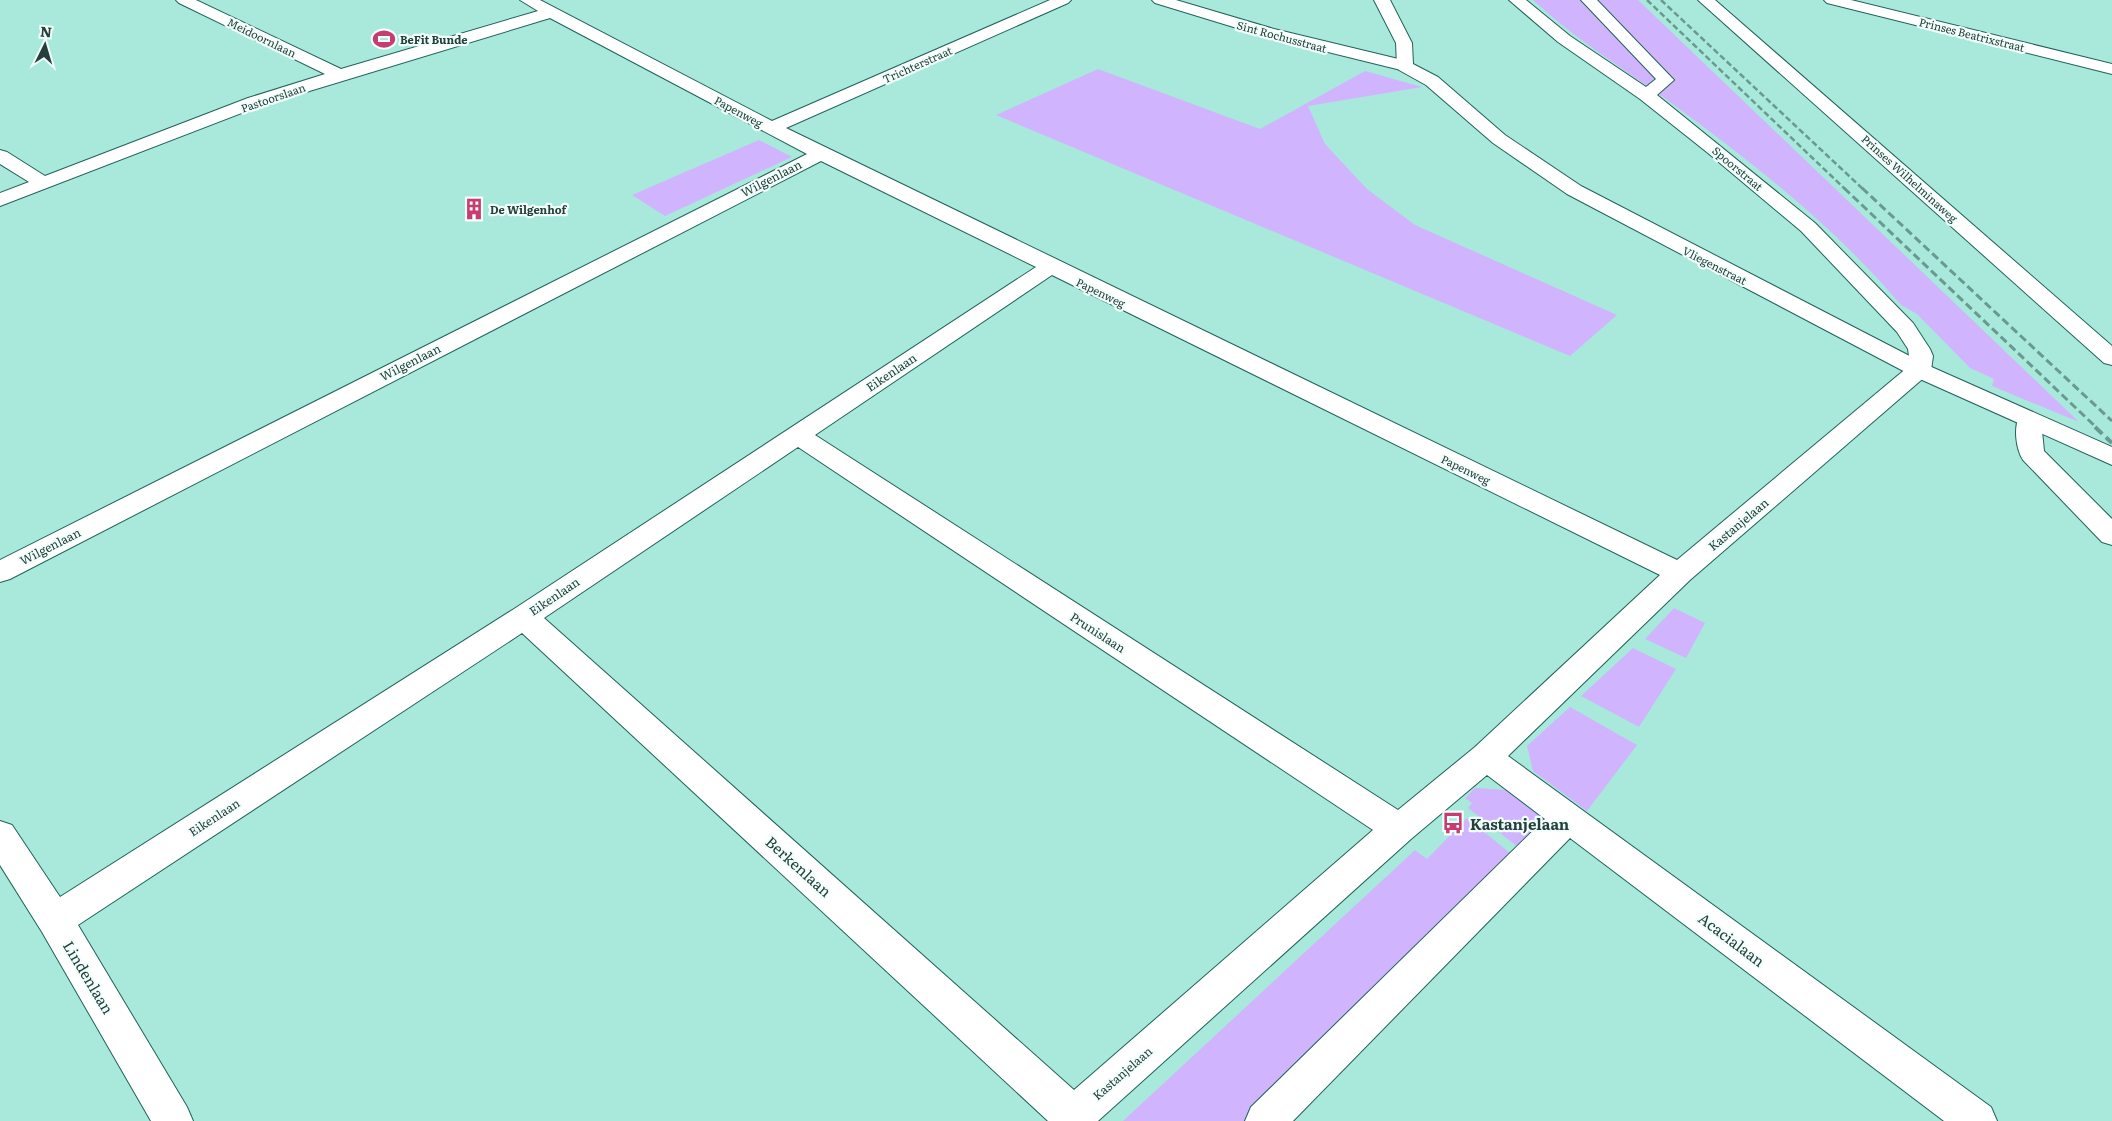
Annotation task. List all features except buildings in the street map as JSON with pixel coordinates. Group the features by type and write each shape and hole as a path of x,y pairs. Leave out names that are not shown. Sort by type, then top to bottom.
{"street":[{"name":"Meidoornlaan","path":"184,0 334,76"},
{"name":"Papenweg","path":"528,0 821,154 1680,573"},
{"name":"Trichterstraat","path":"771,128 1063,0"},
{"name":"Sint Rochusstraat","path":"1160,0 1269,33 1406,66"},
{"path":"1382,0 1404,43 1406,66"},
{"name":"Spoorstraat","path":"1517,0 1564,39 1646,95 1715,149 1808,227 1905,328 1919,349 1921,356 1919,370"},
{"path":"1589,0 1666,80 1646,95"},
{"name":"Prinses Wilhelminaweg","path":"1706,0 1796,77 2112,358"},
{"name":"Prinses Beatrixstraat","path":"1832,0 2112,69"},
{"name":"Pastoorslaan","path":"0,200 254,102 334,76 552,12"},
{"name":"Vliegenstraat","path":"1406,66 1432,81 1499,139 1574,190 1919,370 2112,457"},
{"name":"Wilgenlaan","path":"0,572 821,154"},
{"path":"0,156 43,182"},
{"name":"Eikenlaan","path":"55,920 524,616 1050,267"},
{"name":"Kastanjelaan","path":"1071,1119 1399,829 1486,757 1680,573 1919,370"},
{"path":"2029,421 2032,454 2112,535"},
{"name":"Prunislaan","path":"798,435 1399,829"},
{"name":"Berkenlaan","path":"524,616 1071,1119"},
{"name":"Acacialaan","path":"1486,757 1977,1121"},
{"path":"1265,1121 1568,818"},
{"name":"Lindenlaan","path":"0,836 55,920 174,1121"}],"shaded area":[{"path":"1533,0 1638,0 2079,422 1992,386 1994,379 1970,368 1917,314 1901,305 1848,248 1790,196 1730,147 1582,40"},
{"path":"1098,69 1260,129 1365,71 1422,87 1308,106 1325,144 1367,189 1415,225 1617,315 1570,356 996,115"},
{"path":"759,140 792,157 665,216 632,195"},
{"path":"1674,608 1705,623 1686,658 1645,639"},
{"path":"1633,648 1676,669 1639,727 1581,696"},
{"path":"1570,707 1637,745 1587,811 1533,771 1527,746"},
{"path":"1475,788 1509,790 1554,823 1523,851 1468,808 1472,803 1465,798"},
{"path":"1467,818 1515,857 1245,1121 1123,1121 1415,850 1427,859"}],"railway":[{"path":"1647,0 1845,189"},
{"path":"1661,0 1863,189"},
{"path":"1844,188 2097,428"},
{"path":"1862,188 2112,421"},
{"path":"2095,427 2112,443"}],"place":[{"name":"BeFit Bunde","path":"384,39"},
{"name":"De Wilgenhof","path":"474,209"},
{"name":"Kastanjelaan","path":"1453,823"}]}
